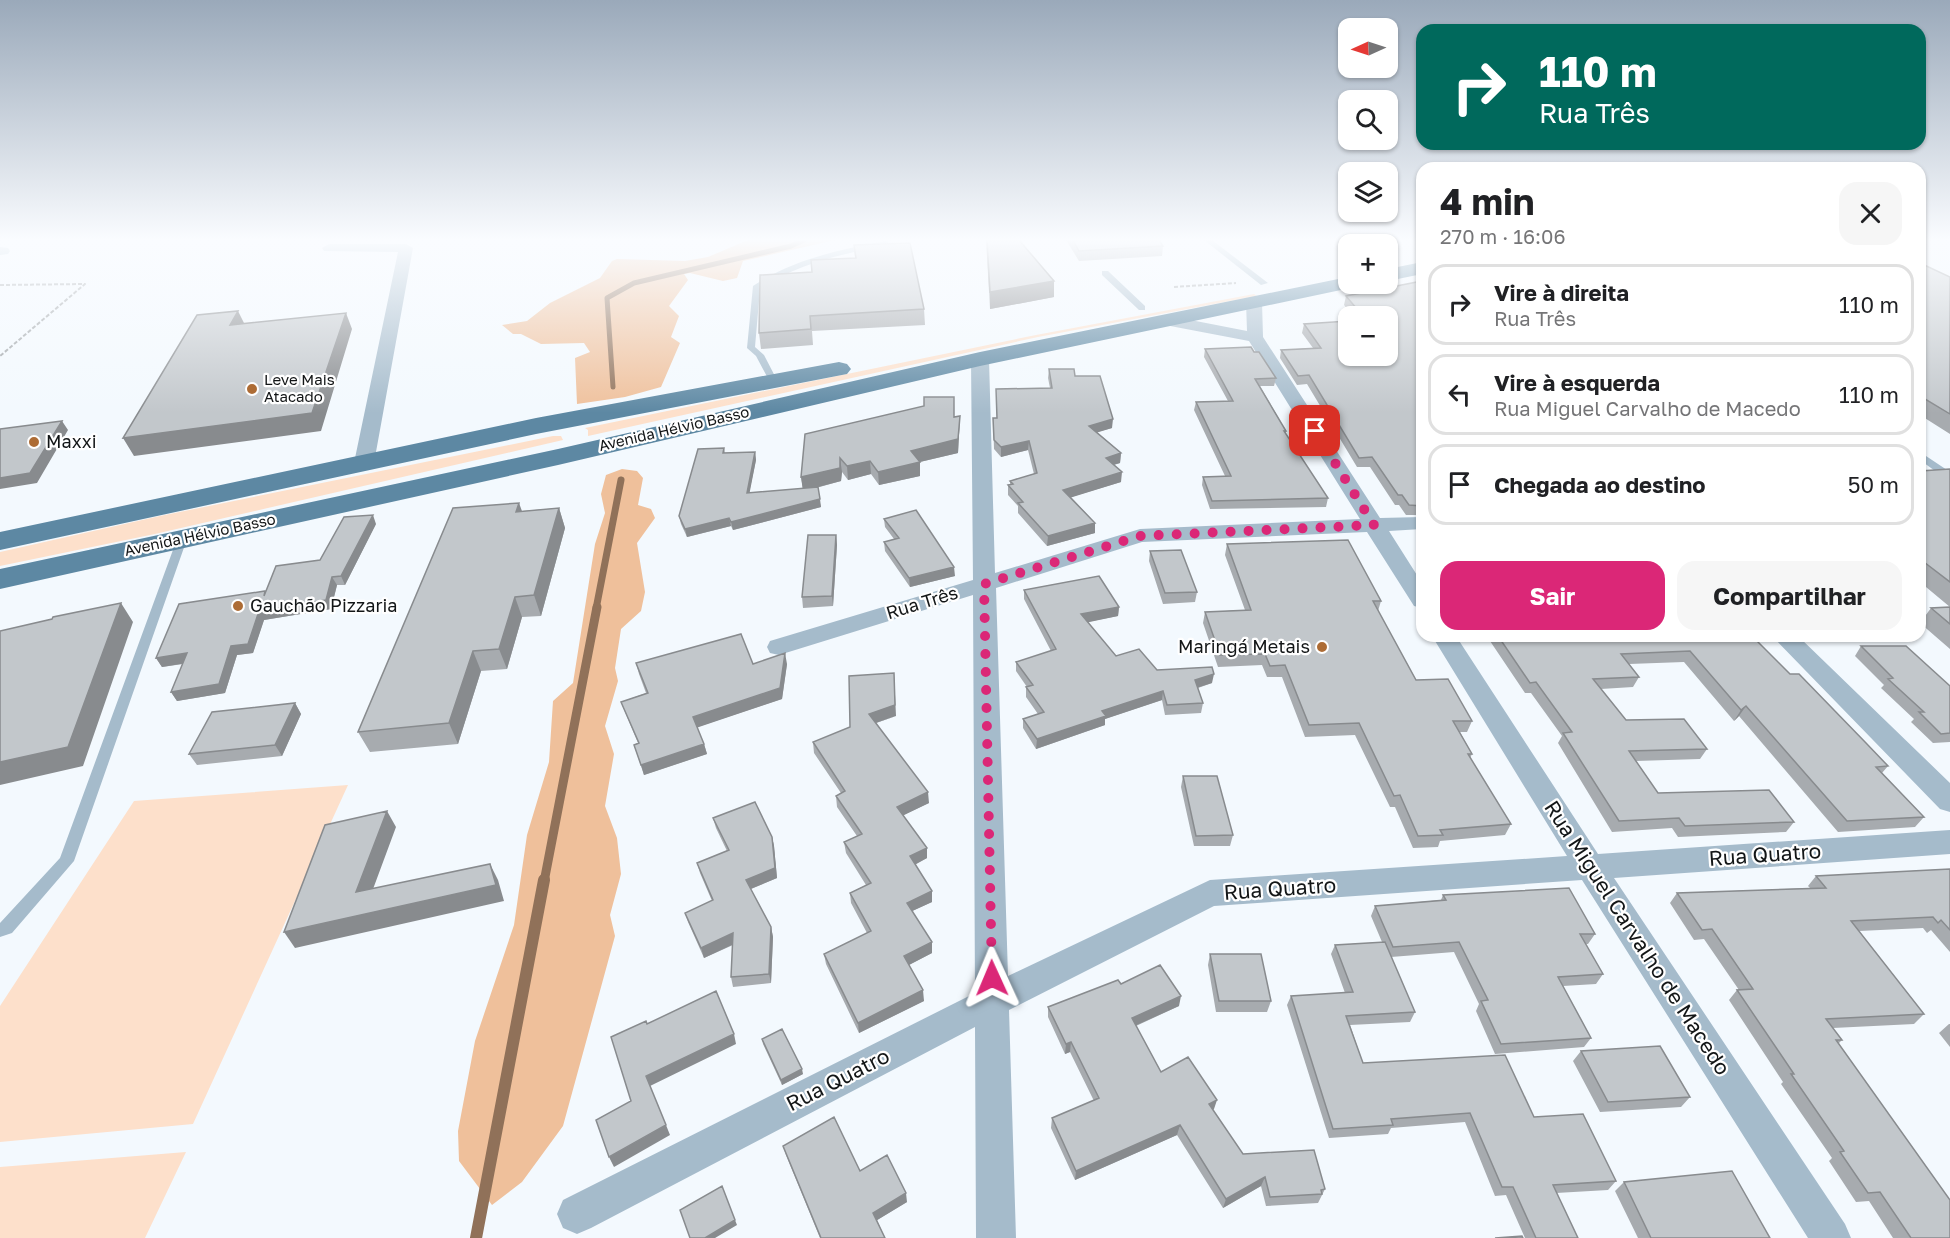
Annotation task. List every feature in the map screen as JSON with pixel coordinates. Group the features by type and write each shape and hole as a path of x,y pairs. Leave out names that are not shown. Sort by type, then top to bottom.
{"main road":[{"name":"Avenida Hélvio Basso","path":"0,541 536,426 774,382 1142,308 1222,298"},
{"name":"Avenida Hélvio Basso","path":"0,579 558,457 980,359 1165,320 1242,298"},
{"path":"536,426 569,431 575,435 573,441 558,457"}],"street":[{"path":"364,463 396,298"},
{"path":"1259,298 1255,337 1416,592"},
{"path":"1165,320 1255,337"},
{"path":"980,359 996,1238"},
{"name":"Rua Três","path":"779,647 1140,536 1416,523"},
{"name":"Rua Miguel Carvalho de Macedo","path":"1448,642 1590,867 1831,1238"},
{"path":"1790,642 1950,801"},
{"name":"Rua Quatro","path":"577,1214 992,1001 1210,893 1950,842"}],"lane":[{"path":"755,298 751,348 760,355 774,382"},
{"path":"1131,298 1142,308"},
{"path":"1926,459 1948,473"},
{"path":"1929,474 1948,473"},
{"path":"0,930 6,928 66,861 182,539"}],"path":[{"path":"0,356 69,298"}],"shaded area":[{"path":"560,298 675,298 669,306 679,316 671,337 680,343 661,387 625,397 577,404 575,358 590,352 584,343 541,344 521,334 513,334 502,325 527,321"},
{"path":"1234,298 1248,298 1038,337 588,436 588,430 585,428 1036,335"},
{"path":"561,436 563,440 155,534 0,566 0,552 160,516"},
{"path":"622,469 637,471 643,478 638,505 651,509 655,518 637,543 645,592 641,611 621,629 615,668 618,681 605,726 614,754 605,806 617,838 621,874 610,915 615,936 563,1126 522,1182 492,1205 459,1161 458,1131 475,1041 514,925 527,835 549,762 553,701 573,683 595,544 605,513 601,494 606,475"},
{"path":"348,785 193,1124 0,1142 0,1006 134,801"},
{"path":"186,1152 145,1238 0,1238 0,1167"}],"building":[{"path":"760,298 922,298 924,309 810,316 811,329 759,333"},
{"path":"1348,298 1416,298 1416,506 1409,505 1402,495 1398,495 1372,457 1359,458 1309,375 1298,376 1281,350 1321,348 1304,324 1338,322 1338,366 1398,366 1398,306 1354,306"},
{"path":"1926,298 1950,298 1950,414 1926,400"},
{"name":"Leve Mais Atacado","path":"238,311 230,325 346,313 312,413 123,438 197,315"},
{"path":"1251,347 1254,352 1259,352 1276,378 1255,379 1286,431 1284,431 1328,498 1212,501 1203,477 1231,476 1196,402 1233,401 1205,349"},
{"path":"1049,369 1074,369 1075,376 1100,376 1113,419 1089,426 1121,453 1106,458 1122,472 1063,490 1095,523 1048,536 1018,503 1023,502 1008,485 1013,484 1010,481 1037,473 1029,441 1001,447 994,440 993,418 997,418 996,389 1052,388"},
{"path":"924,397 954,397 954,417 960,416 958,439 911,451 920,462 878,472 870,461 847,466 840,458 840,468 801,477 805,434 924,406"},
{"path":"62,421 30,473 0,478 0,429"},
{"path":"724,448 723,453 755,452 747,493 818,487 820,499 731,522 729,518 685,529 679,516 698,449"},
{"path":"1950,469 1950,582 1926,564 1926,471"},
{"path":"519,503 516,512 559,508 534,595 515,597 499,649 473,651 449,723 358,732 453,508"},
{"path":"916,510 954,567 909,578 884,542 899,538 884,519"},
{"path":"373,515 341,576 332,577 326,600 259,611 248,644 231,646 219,684 171,692 187,653 156,658 179,604 265,591 264,596 276,566 320,560 344,517"},
{"path":"808,535 836,535 832,596 802,597"},
{"path":"1348,540 1381,601 1373,601 1416,680 1448,679 1472,721 1453,721 1472,754 1468,754 1511,824 1440,830 1443,835 1418,836 1400,795 1394,796 1359,723 1309,725 1285,665 1270,666 1265,654 1220,655 1205,612 1251,610 1227,544"},
{"path":"1181,550 1197,592 1165,593 1150,551"},
{"path":"1099,576 1119,607 1081,614 1116,656 1139,649 1157,670 1212,667 1214,674 1195,680 1203,703 1167,705 1163,691 1102,711 1106,716 1037,739 1023,719 1044,712 1026,687 1033,685 1016,662 1056,649 1024,590"},
{"path":"121,603 68,747 0,762 0,631"},
{"path":"1950,607 1950,624 1931,608"},
{"path":"741,634 753,664 785,653 780,688 693,717 704,744 641,765 634,745 639,743 621,702 648,693 636,663"},
{"path":"1502,642 1758,642 1790,674 1799,674 1888,766 1876,767 1924,817 1847,821 1746,706 1741,710 1690,651 1621,654 1639,677 1593,679 1626,720 1684,719 1707,749 1629,751 1658,793 1769,790 1794,822 1685,826 1679,818 1619,821 1563,733 1572,732 1536,682 1530,683"},
{"path":"1861,646 1906,646 1950,686 1950,733 1941,734 1919,712 1924,712 1888,679 1893,678"},
{"path":"894,673 895,705 869,714 928,792 897,807 927,848 910,856 932,891 907,903 932,942 904,956 923,990 858,1023 824,954 871,931 850,893 871,883 844,842 862,834 836,796 845,791 813,742 850,727 849,676"},
{"path":"295,703 275,745 189,754 212,712"},
{"path":"1183,776 1217,776 1233,835 1196,836"},
{"path":"755,802 772,837 775,868 746,880 771,927 769,974 731,977 733,933 701,948 685,913 713,900 697,863 729,850 713,818"},
{"path":"387,811 356,892 490,864 496,885 284,932 325,825"},
{"path":"1950,869 1950,930 1941,920 1938,923 1933,917 1851,921 1924,1014 1826,1019 1842,1040 1836,1040 1950,1200 1950,1238 1911,1238 1880,1192 1868,1193 1840,1152 1844,1151 1737,990 1753,989 1712,929 1702,930 1677,893 1826,888 1816,876"},
{"path":"1569,888 1595,934 1580,934 1603,974 1558,977 1591,1038 1501,1044 1481,1001 1488,1000 1459,942 1393,947 1375,906 1446,900 1443,895"},
{"path":"1385,942 1415,1012 1346,1016 1363,1063 1505,1055 1534,1117 1583,1114 1616,1181 1553,1185 1578,1238 1536,1238 1513,1187 1502,1187 1470,1113 1391,1119 1393,1125 1333,1129 1291,996 1353,992 1335,945"},
{"path":"1210,954 1261,954 1271,1001 1219,1001"},
{"path":"1160,965 1181,996 1132,1018 1161,1072 1188,1057 1217,1100 1209,1104 1243,1154 1314,1150 1325,1189 1321,1190 1322,1194 1270,1197 1265,1177 1226,1199 1180,1125 1076,1171 1052,1118 1099,1098 1071,1042 1066,1044 1048,1007 1118,980 1121,984"},
{"path":"716,991 734,1034 646,1076 666,1125 609,1157 596,1120 631,1101 611,1037 646,1021 647,1024"},
{"path":"782,1029 802,1069 781,1080 762,1039"},
{"path":"1660,1046 1690,1097 1608,1102 1581,1051"},
{"path":"834,1117 860,1171 887,1155 906,1193 873,1213 885,1238 821,1238 783,1146"},
{"path":"1732,1171 1770,1238 1651,1238 1624,1182"},
{"path":"722,1186 735,1220 705,1238 690,1238 680,1210"},
{"path":"1522,1236 1523,1238 1495,1238"}],"waterway":[{"path":"607,298 613,387"},
{"path":"596,609 621,480"},
{"path":"544,882 597,607"},
{"path":"476,1238 544,880"}],"place":[{"name":"Leve Mais Atacado","path":"252,389"},
{"name":"Maxxi","path":"34,442"},
{"name":"Gauchão Pizzaria","path":"238,606"},
{"name":"Maringá Metais","path":"1322,647"}],"route":[{"path":"992,978 984,584 1140,536 1374,525 1315,431"}]}
